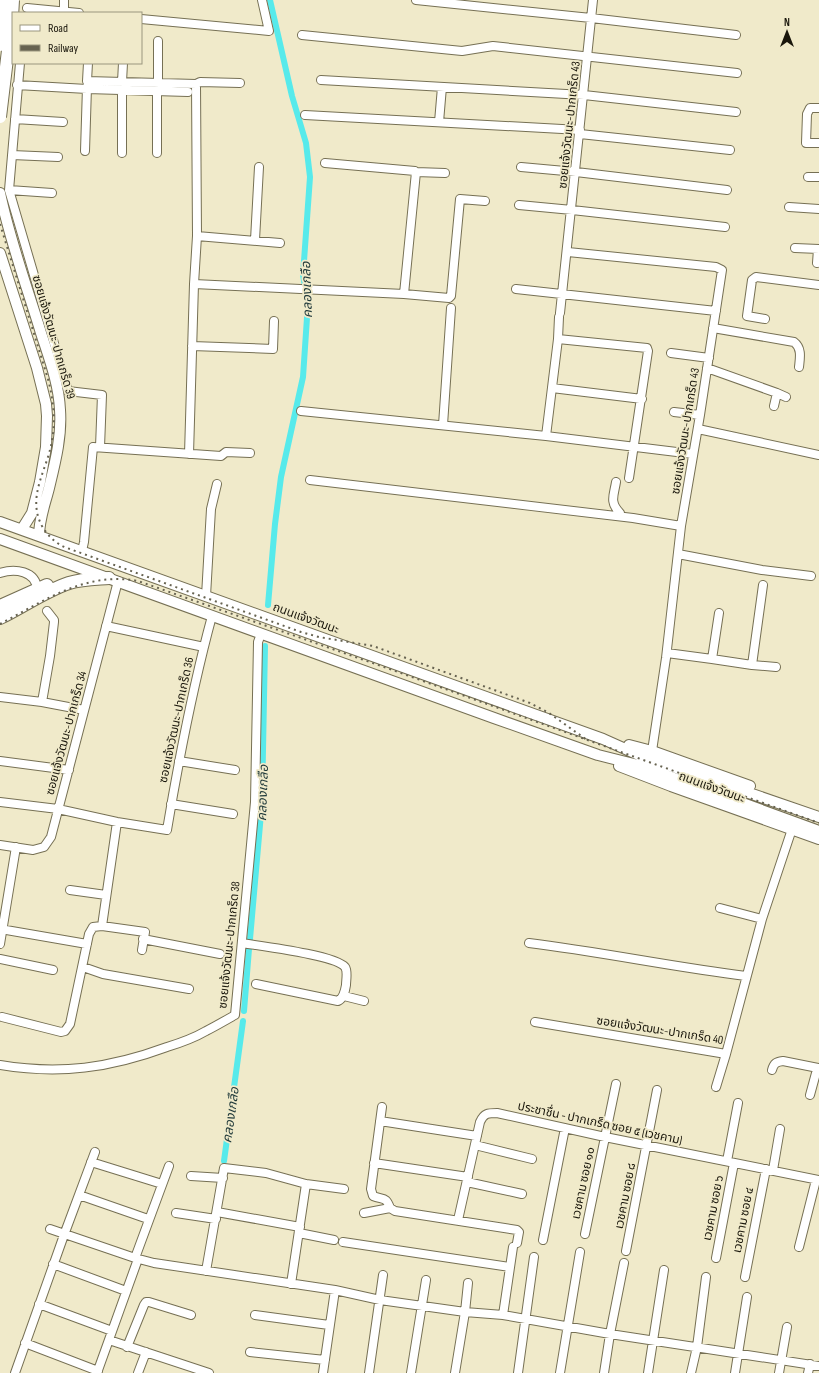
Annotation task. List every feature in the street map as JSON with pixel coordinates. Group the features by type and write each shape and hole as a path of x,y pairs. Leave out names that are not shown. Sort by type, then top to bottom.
{"highway":[{"path":"0,45 4,0"},
{"path":"12,12 13,0"},
{"path":"0,118 12,17"},
{"path":"0,606 37,589 56,583 114,579"},
{"path":"0,618 68,583"}],"main road":[{"name":"ซอยแจ้งวัฒนะ-ปากเกร็ด 39","path":"5,191 6,222 46,349 58,393 60,409 60,427 49,487 39,525 39,536"},
{"name":"ซอยแจ้งวัฒนะ-ปากเกร็ด 39","path":"0,253 46,404 46,447 40,482 32,513 22,529"},
{"name":"ถนนแจ้งวัฒนะ","path":"0,522 604,739 641,756 819,818"},
{"name":"ถนนแจ้งวัฒนะ","path":"0,539 598,755 638,765 792,825 819,839"},
{"name":"ถนนแจ้งวัฒนะ","path":"604,739 652,751 819,811"},
{"name":"ถนนแจ้งวัฒนะ","path":"792,825 819,831"}],"street":[{"path":"27,7 64,12 64,0"},
{"path":"142,19 268,31 262,0"},
{"path":"416,0 478,3 736,35"},
{"name":"ซอยแจ้งวัฒนะ-ปากเกร็ด 43","path":"546,436 568,252 593,0"},
{"path":"0,27 12,27"},
{"path":"302,35 462,51 493,46 737,73"},
{"path":"157,153 158,41"},
{"path":"20,64 12,154 5,191 68,391 102,395 100,447"},
{"path":"85,151 88,64"},
{"path":"122,153 123,64"},
{"path":"321,80 584,95 736,112"},
{"path":"17,85 157,87 196,84 200,82 240,83"},
{"path":"189,454 194,284 197,236 196,84"},
{"path":"157,87 188,92"},
{"path":"439,122 442,87"},
{"path":"819,108 810,108 807,114 806,143 819,143"},
{"path":"304,115 439,122 580,132 730,150"},
{"path":"15,119 63,122"},
{"path":"12,154 58,157"},
{"path":"325,163 416,172 445,173"},
{"path":"255,240 259,167"},
{"path":"521,167 727,190"},
{"path":"404,294 416,172"},
{"path":"808,177 819,177"},
{"path":"5,191 52,193"},
{"path":"194,284 404,294 449,298 451,296 460,199 485,202"},
{"path":"519,205 725,227"},
{"path":"789,207 819,209"},
{"path":"197,236 280,242"},
{"path":"795,248 818,249 817,263"},
{"name":"ซอยแจ้งวัฒนะ-ปากเกร็ด 43","path":"568,252 716,267 722,270 698,429 681,526 667,653 652,751"},
{"path":"765,319 747,316 752,280 756,277 819,285"},
{"path":"516,289 716,311"},
{"path":"443,425 451,308"},
{"path":"192,346 273,349 274,321"},
{"path":"713,328 794,342 798,345 800,352 799,367"},
{"path":"558,339 647,348 648,351 642,399 629,478"},
{"path":"671,353 709,358"},
{"path":"707,368 786,397"},
{"path":"552,388 642,399"},
{"path":"774,406 777,393"},
{"path":"301,412 546,436 693,454"},
{"path":"674,412 700,415"},
{"path":"47,427 60,427"},
{"path":"698,429 819,454"},
{"path":"82,551 93,446 221,456 226,452 250,453"},
{"path":"310,480 620,516 681,526"},
{"path":"616,482 613,503 615,508 620,513 620,516"},
{"path":"206,596 211,509 217,484"},
{"path":"678,554 762,570 811,576"},
{"path":"0,573 14,570 26,573 34,578 37,589"},
{"name":"ซอยแจ้งวัฒนะ-ปากเกร็ด 34","path":"0,845 34,850 44,848 51,837 106,626 114,579"},
{"path":"752,665 763,585"},
{"path":"42,702 54,622 47,611"},
{"path":"712,659 719,613"},
{"name":"ซอยแจ้งวัฒนะ-ปากเกร็ด 36","path":"117,822 167,830 179,761 212,616"},
{"path":"106,626 204,647"},
{"name":"ซอยแจ้งวัฒนะ-ปากเกร็ด 38","path":"0,1065 51,1070 86,1068 115,1064 145,1056 206,1032 235,1015 255,802 258,642 261,634"},
{"path":"667,653 776,667"},
{"path":"0,697 42,702 84,710"},
{"path":"0,761 68,770"},
{"path":"179,761 235,770"},
{"path":"0,802 58,809 117,822 102,926"},
{"path":"171,804 233,814"},
{"name":"ซอยแจ้งวัฒนะ-ปากเกร็ด 40","path":"535,1022 726,1054 762,919 792,825"},
{"path":"0,944 1,930 16,847"},
{"path":"70,890 106,895"},
{"path":"720,908 762,919"},
{"path":"2,1017 61,1032 65,1031 70,1024 83,966 88,934 93,927 102,926 145,932 142,950"},
{"path":"1,930 87,944"},
{"path":"144,939 220,954"},
{"path":"242,943 297,952 333,960 344,966 347,970 344,996 338,1001 256,984"},
{"path":"529,943 585,950 699,971 746,976"},
{"path":"0,959 53,970"},
{"path":"83,966 103,974 188,989"},
{"path":"344,996 364,1000"},
{"path":"716,1087 726,1054"},
{"path":"772,1070 773,1065 777,1062 783,1061 818,1070 810,1095"},
{"name":"เวชคาม ซอย ๑๐","path":"585,1234 616,1084"},
{"name":"เวชคาม ซอย ๘","path":"626,1251 657,1090"},
{"name":"เวชคาม ซอย ๖","path":"716,1258 731,1162 738,1103"},
{"path":"382,1107 371,1193 373,1196 385,1199 390,1208"},
{"name":"ประชาชื่น - ปากเกร็ด ซอย ๕ (เวชคาม)","path":"458,1220 482,1116 487,1112 646,1146 769,1169 818,1180"},
{"path":"380,1121 477,1136"},
{"path":"543,1240 565,1128"},
{"name":"เวชคาม ซอย ๔","path":"745,1277 769,1169 780,1129"},
{"path":"475,1145 532,1158"},
{"path":"14,1373 95,1152"},
{"path":"91,1162 162,1184"},
{"path":"374,1163 467,1179 522,1194"},
{"path":"25,1344 97,1372 137,1259 148,1219 169,1166"},
{"path":"206,1271 224,1168 266,1173 306,1184 344,1188"},
{"path":"191,1176 223,1178"},
{"path":"799,1247 818,1180"},
{"path":"291,1284 306,1184"},
{"path":"79,1195 148,1219"},
{"path":"364,1213 390,1208 517,1230 519,1232 510,1267 504,1315"},
{"path":"176,1213 216,1215 299,1230 334,1240"},
{"path":"50,1229 137,1259 154,1263 335,1290 380,1300 465,1312 525,1318 610,1334 782,1359 819,1366"},
{"path":"343,1242 510,1267"},
{"path":"560,1373 580,1252"},
{"path":"518,1373 534,1257"},
{"path":"604,1373 624,1263"},
{"path":"53,1264 126,1291"},
{"path":"648,1373 664,1270"},
{"path":"369,1373 383,1275"},
{"path":"692,1373 706,1277"},
{"path":"411,1373 426,1280"},
{"path":"455,1373 468,1283"},
{"path":"324,1373 329,1325 335,1290"},
{"path":"735,1373 747,1297"},
{"path":"127,1347 146,1302 191,1315"},
{"path":"39,1304 112,1331"},
{"path":"255,1315 329,1325"},
{"path":"780,1373 787,1327"},
{"path":"109,1340 146,1352 187,1370 209,1373"},
{"path":"138,1373 146,1352"},
{"path":"250,1352 325,1360"},
{"path":"808,1373 810,1364"}],"waterway":[{"name":"คลองเกลือ","path":"268,605 275,524 281,477 303,377 308,303 303,275 310,177 306,143 292,96 270,0"},
{"name":"คลองเกลือ","path":"250,939 262,802 265,646"},
{"name":"คลองเกลือ","path":"244,1011 249,949"},
{"name":"คลองเกลือ","path":"224,1161 243,1021"}],"railway":[{"path":"0,224 48,379 51,394 54,417 53,432 50,451 37,493 36,504 42,526 53,539 67,548 301,632 319,637 373,646 530,703 549,713 587,740"},
{"path":"0,624 49,598 83,584 101,580 119,579 138,581 384,667 819,823"}]}
